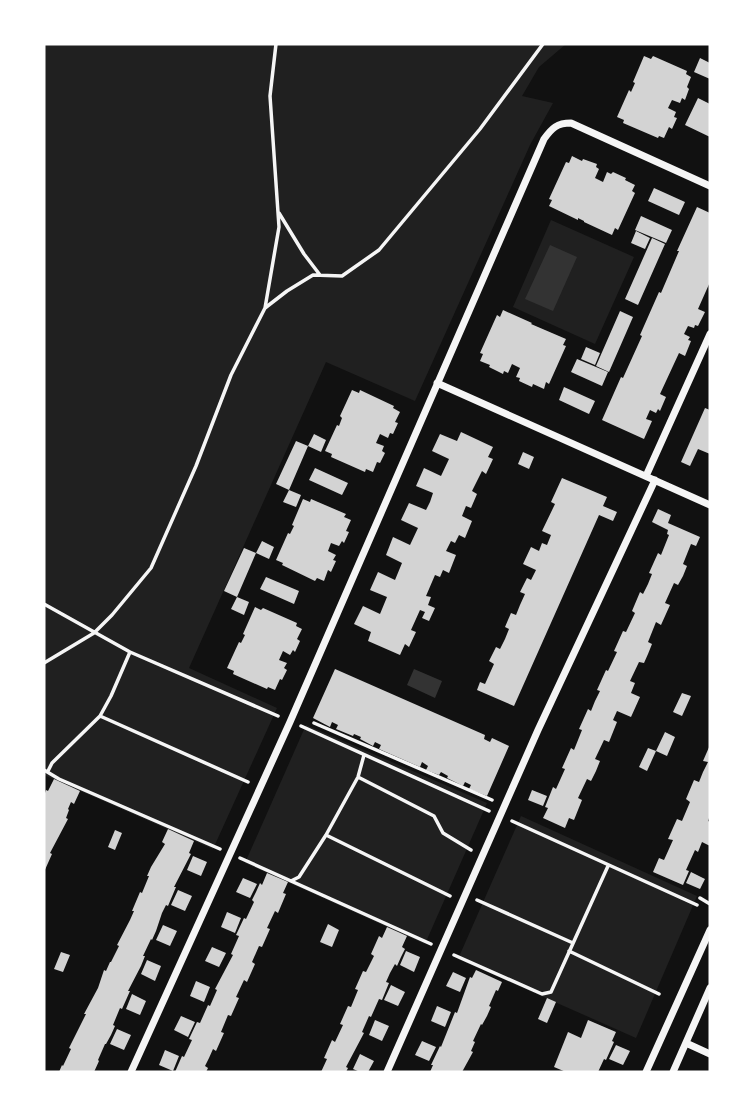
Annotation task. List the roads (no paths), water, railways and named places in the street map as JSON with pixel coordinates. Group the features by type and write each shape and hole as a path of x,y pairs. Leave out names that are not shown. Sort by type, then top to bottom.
{"street":[{"path":"131,1072 290,722 544,139 555,126 571,123 710,187"},
{"path":"646,476 710,334"},
{"path":"437,383 710,505"},
{"path":"387,1072 538,730 655,480"},
{"path":"646,1072 710,930"},
{"path":"673,1072 710,988"},
{"path":"685,1043 710,1054"}]}
